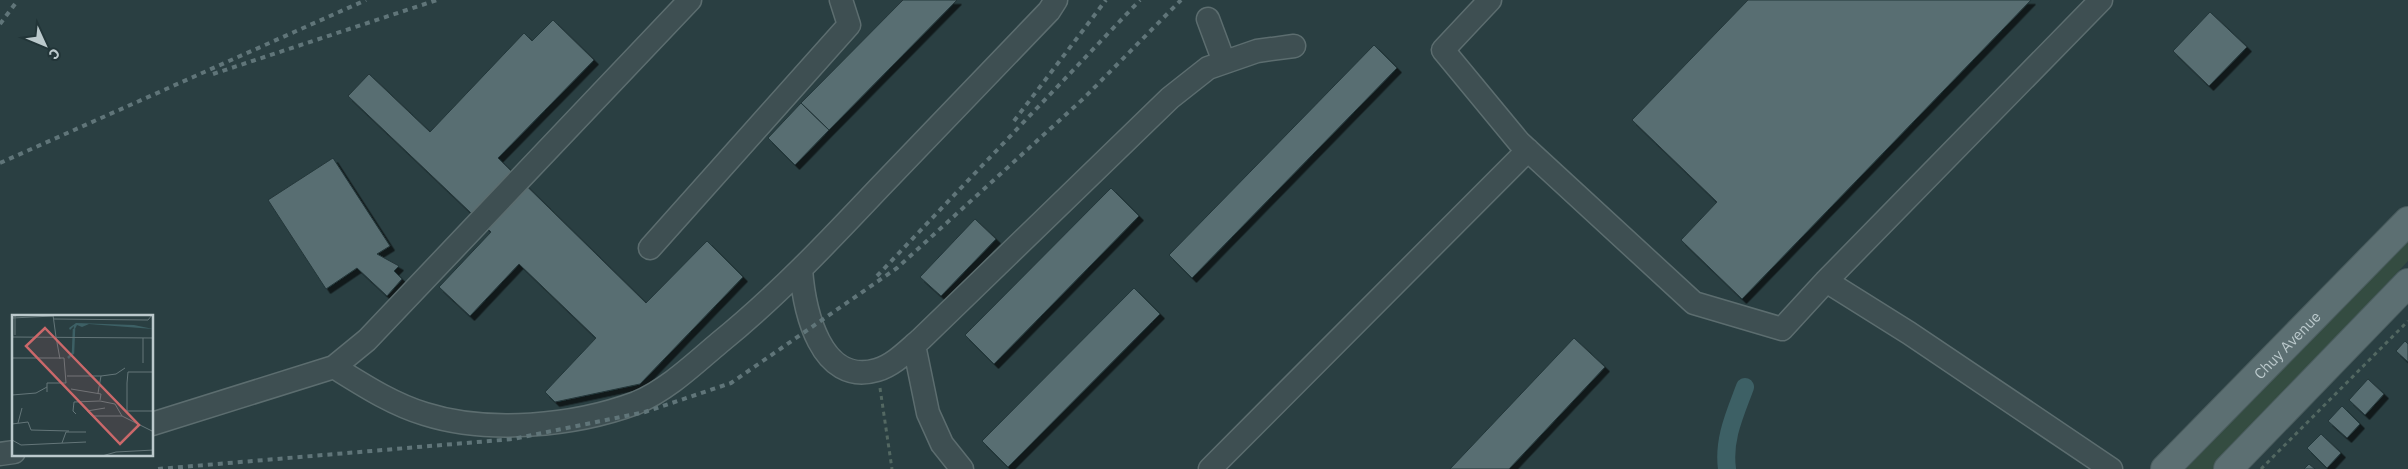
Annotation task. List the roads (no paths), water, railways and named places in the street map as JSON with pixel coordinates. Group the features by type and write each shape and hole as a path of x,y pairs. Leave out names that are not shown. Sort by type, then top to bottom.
{"main road":[{"name":"Chuy Avenue","path":"2166,469 2408,221"},
{"path":"2228,469 2408,283"}],"lane":[{"path":"154,423 334,367 367,340 690,0"},
{"path":"650,248 849,26 841,0"},
{"path":"334,367 387,399 426,414 472,424 535,425 573,419 635,403 663,388 740,326 802,270 1049,11 1056,0"},
{"path":"1490,0 1443,50 1518,142 1694,303 1782,329 1826,281 2101,0"},
{"path":"1208,20 1224,62"},
{"path":"802,270 803,298 821,348 842,366 856,371 878,370 901,356 914,345 1170,98 1208,68 1257,51 1294,46"},
{"path":"1210,469 1528,150"},
{"path":"1826,281 1909,333 2111,469"},
{"path":"914,345 928,413 942,444 962,469"}],"waterway":[{"path":"1727,469 1728,437 1745,387"}],"railway":[{"path":"0,24 18,0"},
{"path":"0,163 366,0"},
{"path":"213,74 437,0"},
{"path":"1014,121 1106,0"},
{"path":"877,276 1140,0"},
{"path":"158,469 513,439 645,412 731,383 897,268 1083,99 1181,0"}]}
